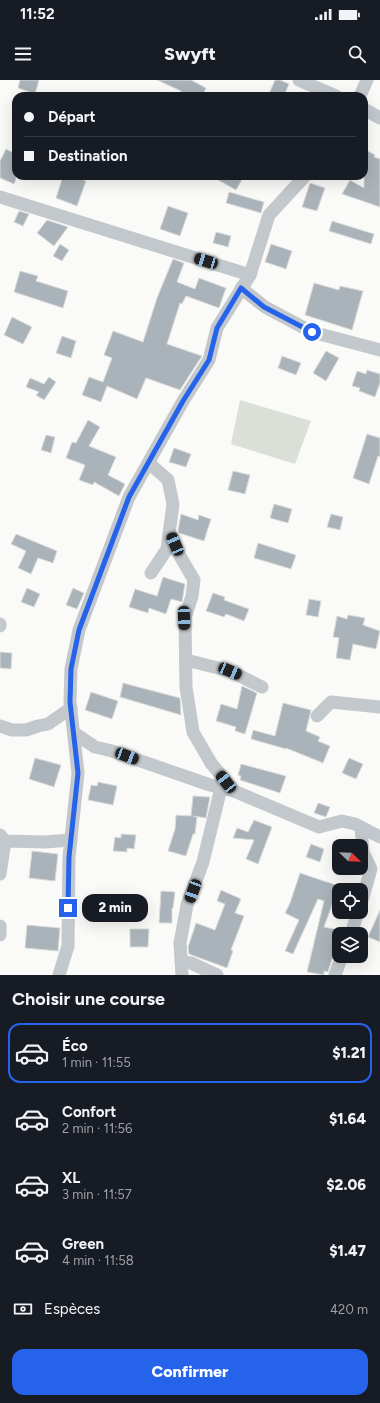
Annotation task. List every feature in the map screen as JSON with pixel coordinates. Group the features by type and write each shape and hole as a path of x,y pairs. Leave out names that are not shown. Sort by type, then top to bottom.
{"street":[{"path":"299,80 327,92"},
{"path":"362,92 367,80"},
{"path":"368,111 380,118"},
{"path":"59,975 68,946 71,840 78,773 71,708 71,669 79,630 129,497 183,401 209,360 217,328 250,275 268,214 301,180"},
{"path":"0,197 250,275"},
{"path":"241,288 264,307 312,332 380,350"},
{"path":"149,463 168,480 173,504 168,549 151,573"},
{"path":"170,533 180,556 194,580 192,596 184,618 186,687 193,732 227,790 187,905 180,944 182,975"},
{"path":"186,660 230,671 262,687"},
{"path":"317,716 331,702 380,707"},
{"path":"0,726 12,730 26,730 48,724 71,708"},
{"path":"74,733 95,747 112,751 227,790 319,827 342,821 361,827 380,837"},
{"path":"361,827 363,852 371,869 367,883"},
{"path":"0,874 2,838 45,842 71,840"},
{"path":"181,961 191,963 217,975"},
{"path":"335,975 339,963"}],"shaded area":[{"path":"240,400 311,421 295,464 231,444"}],"building":[{"path":"20,80 39,80 36,92 29,92 18,88"},
{"path":"157,80 191,80 206,88 204,92 181,91"},
{"path":"275,80 280,80 289,84 286,92 270,92"},
{"path":"6,149 12,152 12,180 16,180 14,184 0,178 0,161"},
{"path":"368,151 375,155 374,157 380,159 380,207 342,194 350,180 364,188 364,180 368,180"},
{"path":"62,180 86,181 77,206 56,198"},
{"path":"218,180 242,180 236,190"},
{"path":"310,183 325,188 317,211 302,207"},
{"path":"229,192 264,202 261,213 226,203"},
{"path":"168,206 188,213 180,236 160,229"},
{"path":"19,211 29,214 23,226 14,222"},
{"path":"47,220 68,227 54,246 37,233"},
{"path":"332,221 374,234 371,244 329,231"},
{"path":"216,232 231,236 228,247 213,243"},
{"path":"60,244 69,250 62,261 53,256"},
{"path":"271,244 292,251 286,269 265,262"},
{"path":"173,259 184,263 177,282 195,289 199,278 226,288 219,308 186,296 182,304 180,303 167,344 202,356 180,390 146,378 137,399 107,386 101,402 82,395 89,377 103,382 112,358 104,355 113,331 143,342 157,298"},
{"path":"20,271 38,276 36,281 68,291 63,308 14,292"},
{"path":"314,283 339,290 340,286 363,291 352,330 305,315"},
{"path":"12,317 32,327 23,344 4,335"},
{"path":"62,336 76,341 71,358 56,353"},
{"path":"326,351 339,358 326,381 313,373"},
{"path":"282,356 301,363 296,375 278,368"},
{"path":"367,370 380,374 380,383 375,397 359,391 360,388 352,386 357,371 366,374"},
{"path":"49,377 56,382 44,400 36,395 39,392 26,387 30,378 44,384"},
{"path":"88,420 100,427 89,446 116,457 108,475 125,484 119,496 94,482 93,485 79,480 85,465 66,458 72,442 76,443"},
{"path":"367,434 380,438 380,457 378,456 369,484 353,478"},
{"path":"46,435 55,437 51,453 41,450"},
{"path":"174,448 191,454 186,467 169,462"},
{"path":"233,471 250,475 245,494 228,490"},
{"path":"274,504 292,509 288,523 270,518"},
{"path":"181,514 198,520 199,515 211,519 204,541 179,533 178,530"},
{"path":"331,514 343,517 340,530 327,527"},
{"path":"16,534 57,551 53,563 38,558 31,574 18,568 26,551 11,544"},
{"path":"258,543 296,555 291,569 254,558"},
{"path":"163,577 185,584 182,602 171,599 166,614 149,608 148,613 129,607 135,589 157,596"},
{"path":"27,588 40,594 34,607 21,602"},
{"path":"73,588 84,593 77,609 66,605"},
{"path":"213,593 225,597 224,600 249,609 244,621 226,614 224,617 206,611"},
{"path":"309,599 321,601 318,617 306,615"},
{"path":"348,615 365,618 363,625 380,631 376,649 353,644 350,660 336,658 339,638 333,637 337,616 347,619"},
{"path":"0,652 12,653 11,669 0,668"},
{"path":"123,683 180,698 181,715 120,697"},
{"path":"242,686 257,693 245,734 235,731 236,727 216,721 221,704 237,709"},
{"path":"91,692 118,701 112,719 85,710"},
{"path":"283,703 311,710 306,731 320,737 318,741 330,746 323,763 286,748 251,739 253,730 275,736"},
{"path":"35,758 61,765 54,787 29,779"},
{"path":"349,758 363,764 356,779 342,773"},
{"path":"241,764 286,776 280,793 240,780 241,776 238,775"},
{"path":"98,782 117,786 113,805 88,800 91,785 97,786"},
{"path":"193,796 210,797 206,818 193,816 197,817 195,834 193,834 186,856 168,851 175,829 176,815 191,816"},
{"path":"318,803 330,807 326,817 314,813"},
{"path":"254,820 272,827 258,864 246,859 254,840 233,838 237,828 248,832"},
{"path":"121,834 136,835 134,849 127,848 127,852 113,851 115,837 121,838"},
{"path":"311,844 324,849 320,862 306,857"},
{"path":"32,851 58,854 55,881 29,878"},
{"path":"300,873 332,884 332,905 324,927 332,929 332,959 328,972 324,971 324,975 307,972 324,901 318,899 293,954 285,951 299,920 285,913"},
{"path":"221,890 241,899 235,913 244,916 231,950 233,951 227,968 189,954 188,947 196,923 215,930 225,904 217,901"},
{"path":"161,891 175,892 172,908 172,923 159,923"},
{"path":"380,910 380,942 368,937"},
{"path":"27,925 60,928 58,951 25,948"},
{"path":"130,929 149,929 148,947 130,947"}],"route":[{"path":"68,908 69,857 78,773 70,702 71,669 79,630 129,497 183,401 209,360 217,328 241,288 264,307 312,332"}]}
